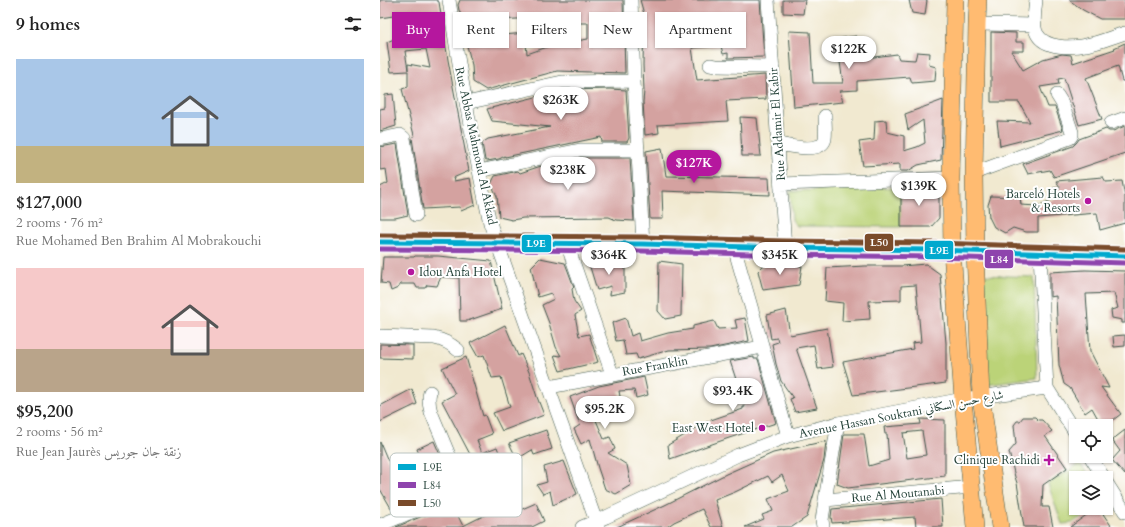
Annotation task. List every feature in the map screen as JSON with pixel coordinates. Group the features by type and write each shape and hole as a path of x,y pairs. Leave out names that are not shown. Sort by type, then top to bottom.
{"main road":[{"path":"956,0 951,178 952,251 963,399 975,527"},
{"path":"978,0 974,173 975,252 982,397 1000,527"},
{"path":"380,242 643,244 1125,256"}],"street":[{"name":"Rue Abbas Mahmoud Al Akkad","path":"449,0 456,51 490,222 597,524"},
{"path":"631,0 643,244"},
{"name":"Rue Addamir El Kabir","path":"768,0 785,248"},
{"path":"1036,0 1036,33 1041,39 1054,46 1086,46 1125,33"},
{"path":"977,21 1035,21"},
{"path":"710,65 773,67"},
{"path":"466,103 562,82 634,81"},
{"path":"974,173 1070,138 1072,132 1062,103 1056,95"},
{"path":"778,144 814,148 821,145 825,135 825,116"},
{"path":"1112,123 1125,118"},
{"path":"380,140 400,135 404,138 416,215"},
{"path":"479,171 580,150 638,150"},
{"path":"781,184 951,178"},
{"path":"567,244 612,374"},
{"path":"734,247 788,436"},
{"path":"1040,254 1047,388 1069,423"},
{"path":"380,336 434,338 451,343 458,350"},
{"name":"Rue Franklin","path":"549,386 762,347"},
{"name":"Avenue Hassan Souktani شارع حسن السكتاني","path":"582,527 597,524 738,455 788,436 838,423 963,399 1047,388"},
{"path":"430,392 428,404 448,453"},
{"path":"823,527 822,520 838,423"},
{"name":"Rue Al Moutanabi","path":"825,500 972,488"},
{"path":"1113,488 1121,495 1125,512"},
{"path":"381,525 400,517"}],"green space":[{"path":"901,187 901,227 797,226 792,220 790,191"},
{"path":"981,275 1034,277 1037,378 986,385"},
{"path":"1080,463 1085,471 1069,471 1069,515 1084,515 1072,523 1062,524 1048,484"}],"building":[{"path":"380,0 436,0 439,2 441,12 392,12 392,16 380,18"},
{"path":"460,0 623,0 623,12 589,12 589,48 624,48 625,73 557,71 486,90 473,82 472,65 468,48 509,48 509,34 517,34 517,48 526,48 527,54 544,48 581,48 581,40 588,39 588,23 581,23 581,12 517,12 517,19 509,19 509,12 460,12 458,5"},
{"path":"640,0 760,0 764,57 728,58 728,53 723,54 722,48 746,48 746,12 655,12 655,48 692,48 697,80 765,75 766,99 726,101 728,121 658,125 659,133 645,135 643,65 643,48 647,48 647,12 643,12"},
{"path":"783,0 805,0 803,14 783,13"},
{"path":"909,0 927,0 925,15 912,13"},
{"path":"1069,0 1125,0 1125,19 1100,19 1083,10"},
{"path":"789,31 810,32 813,83 843,83 840,62 842,61 837,39 856,36 859,59 897,54 899,59 915,60 917,52 930,53 929,65 936,67 935,81 912,83 910,77 857,81 857,90 840,91 843,102 794,107"},
{"path":"991,32 1016,33 1016,42 1024,42 1024,51 1011,51 1023,70 1043,59 1062,54 1071,55 1073,63 1115,49 1114,48 1125,43 1125,81 1122,81 1118,66 1086,78 1102,119 1079,125 1064,78 1058,79 1059,84 1040,87 1048,107 1055,107 1063,130 1000,146 997,121 1030,122 1019,102 991,102"},
{"path":"392,40 392,48 445,48 445,41 469,171 453,178 454,181 470,178 475,205 461,211 460,207 423,209 412,138 414,135 402,89 408,87 408,71 391,72 387,42","holes":["426,49 430,68 408,64 408,70 405,51"]},
{"path":"564,90 626,90 629,138 627,142 602,142 601,137 505,156 499,159 485,160 482,143 488,139 550,127 492,121 487,109"},
{"path":"393,94 396,126 380,131 380,109 385,108 385,95"},
{"path":"943,100 941,160 918,165 908,171 900,171 900,164 863,166 859,142 874,140 875,121 886,120 887,132 904,136 904,151 917,147 925,143 923,120 908,130 905,114"},
{"path":"740,117 757,118 761,156 742,156"},
{"path":"1125,126 1125,153 1054,177 1050,170 1028,174 1023,164 1073,146 1079,139 1106,129 1113,131"},
{"path":"397,144 408,215 395,218 380,218 380,187 388,183 386,169 380,170 380,147"},
{"path":"662,148 666,176 769,178 770,195 662,191 663,219 650,219 646,151"},
{"path":"581,158 630,158 634,221 616,220 609,217 523,218 512,220 499,217 497,196 491,184 495,176 518,171 520,173 538,167"},
{"path":"1103,177 1106,182 1122,181 1125,197 1125,223 1100,230 1097,213 1038,218 1038,232 1026,232 1013,228 1005,233 994,227 989,217 988,205 991,196 1020,197 1021,205 1037,206 1056,198 1053,188 1060,187 1056,181"},
{"path":"932,187 939,193 939,218 931,227 901,227 901,188"},
{"path":"438,256 491,261 502,309 467,321 460,321 459,278 441,277 437,286 427,285 425,288 417,288 415,284 401,284 398,288 391,291 389,284 381,283 383,257"},
{"path":"540,258 565,263 574,287 572,289 574,301 581,311 575,315 579,336 589,334 598,362 560,371 554,355 561,356 556,347 542,305 554,299 551,293 538,297 531,267"},
{"path":"597,260 625,263 625,292 610,295 611,286 597,290 590,267"},
{"path":"659,261 682,264 681,316 665,319 658,311"},
{"path":"765,264 802,266 799,285 763,290 758,271"},
{"path":"926,264 940,274 946,343 946,383 853,395 843,362 913,349 912,343 921,342 916,285 901,286 901,300 869,301 870,319 842,321 843,303 825,301 827,268"},
{"path":"1085,270 1125,271 1125,323 1122,323 1122,320 1112,318 1111,310 1118,308 1114,293 1086,294 1090,351 1109,388 1101,387 1121,414 1113,420 1098,419 1092,408 1085,413 1070,388 1064,384 1059,365 1056,296 1050,297 1050,272"},
{"path":"786,310 790,335 827,328 833,367 818,369 814,345 796,348 817,408 795,412 790,399 793,398 781,381 772,344 778,342 777,338 771,339 767,315"},
{"path":"626,318 631,336 638,333 640,341 668,333 693,329 693,326 714,321 718,329 737,328 735,320 745,318 749,341 710,349 669,350 638,359 636,354 626,355 623,340 616,341 612,323"},
{"path":"505,325 518,356 521,354 529,372 544,415 502,431 493,413 510,407 501,377 492,378 484,355 478,357 470,343"},
{"path":"1125,335 1125,346 1114,347 1113,336"},
{"path":"380,344 413,345 413,359 380,358"},
{"path":"466,357 483,416 485,415 492,434 477,440 482,453 469,453 442,401 455,394 442,368"},
{"path":"754,357 754,359 758,359 776,423 670,459 668,445 708,421 745,407 730,361"},
{"path":"644,377 648,395 636,398 634,390 619,391 621,402 609,402 609,399 590,406 604,439 610,437 615,449 608,453 627,465 631,485 616,494 605,489 590,439 581,444 574,429 580,425 570,397 599,386"},
{"path":"412,389 417,404 380,422 380,406"},
{"path":"1023,417 1035,417 1038,420 1042,420 1052,431 1045,436 1067,468 1043,485 1042,507 1049,507 1053,527 1024,527 1017,483 1009,452 1016,444 1014,425"},
{"path":"920,419 945,420 945,476 848,488 837,484 844,434 864,434 869,466 889,460 887,434 885,434 884,427 921,424","holes":["922,431 926,455 907,458 903,433"]},
{"path":"546,430 552,449 534,455 532,450 522,456 522,453 514,453 509,443"},
{"path":"1125,430 1125,475 1113,461 1113,459 1120,451 1113,439"},
{"path":"434,441 439,453 419,453 417,449"},
{"path":"826,441 824,460 807,517 792,527 745,527 764,519 762,515 773,511 768,499 789,491 782,475 772,482 768,476 715,500 723,527 711,527 702,509 674,522 667,527 617,527 773,453"},
{"path":"380,442 388,461 390,460 390,506 380,489"},
{"path":"497,447 499,453 482,453"},
{"path":"564,461 577,494 553,505 550,491 543,494 537,485 547,482 544,467"},
{"path":"941,499 943,527 916,527 915,517 832,523 832,509"},
{"path":"536,503 544,521 532,527 396,527 420,517 458,517 463,526 481,517 522,517 522,509"},
{"path":"1086,515 1104,515 1112,527 1070,527"}],"transit line":[{"name":"L50","path":"380,235 643,237 936,243 1125,249"},
{"name":"L9E","path":"380,242 643,244 936,250 1125,256"},
{"name":"L84","path":"380,249 643,251 936,257 1125,263"}],"place":[{"name":"Barceló Hotels & Resorts","path":"1088,201"},
{"name":"Idou Anfa Hotel","path":"411,272"},
{"name":"East West Hotel","path":"762,428"},
{"name":"Clinique Rachidi","path":"1049,460"}]}
